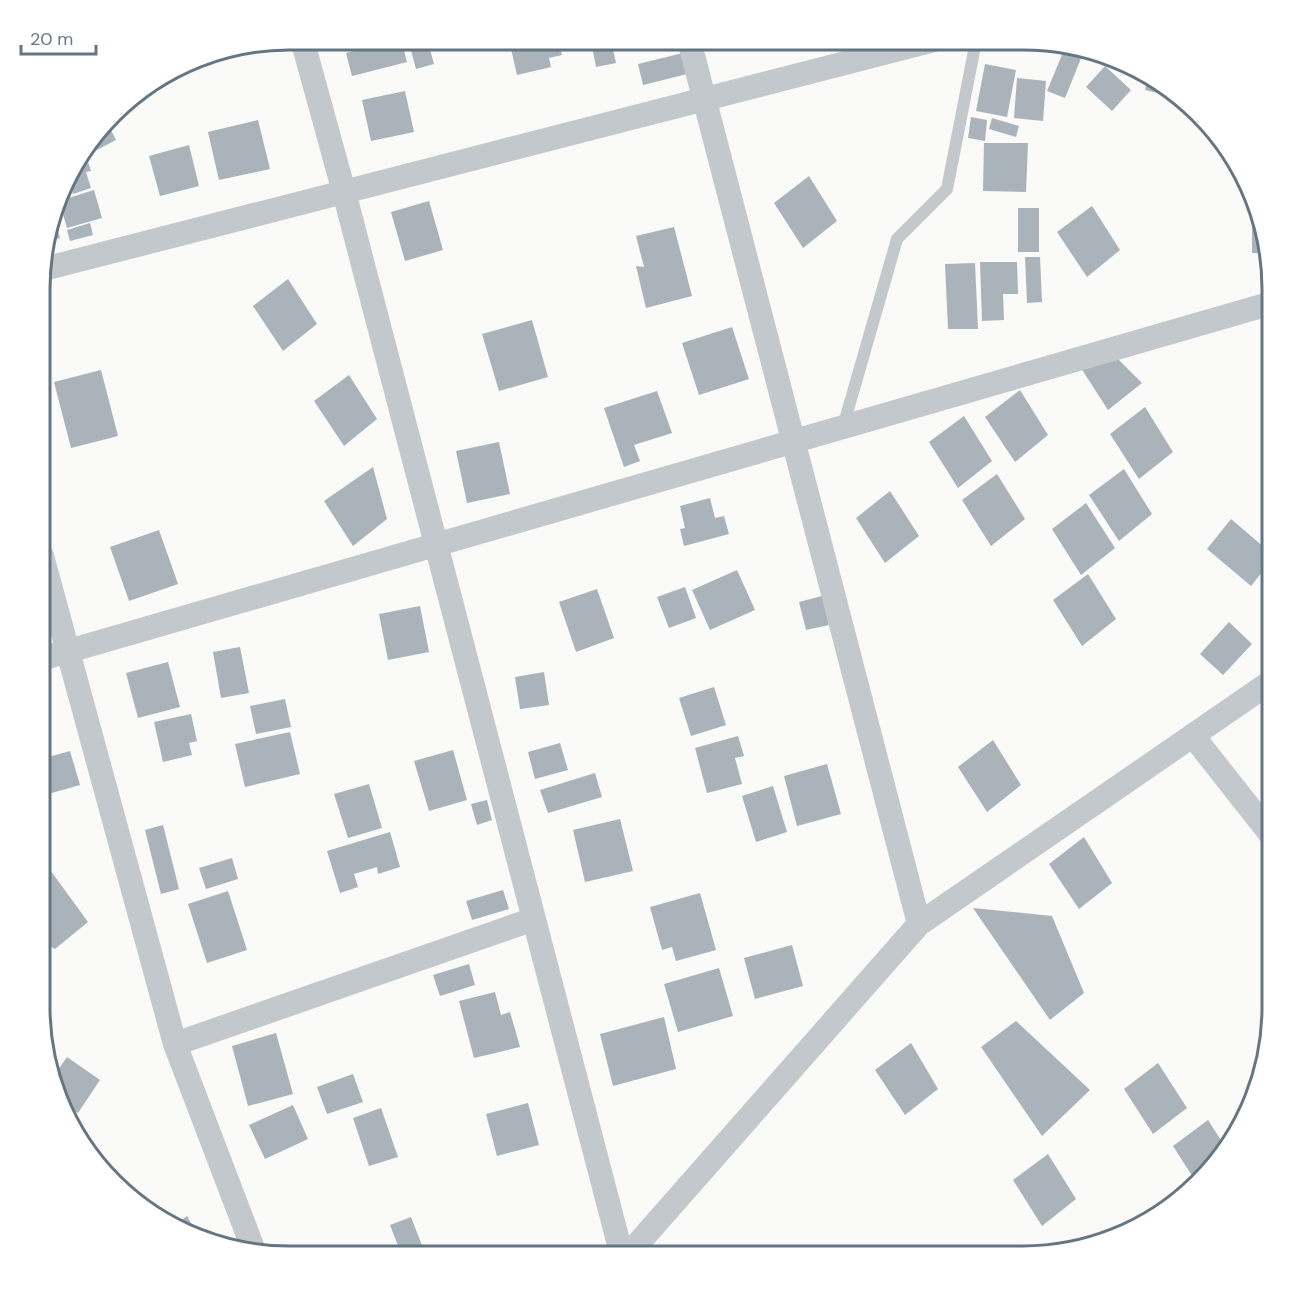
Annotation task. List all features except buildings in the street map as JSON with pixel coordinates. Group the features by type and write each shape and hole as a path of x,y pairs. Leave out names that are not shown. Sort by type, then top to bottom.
{"street":[{"path":"305,50 619,1246"},
{"path":"692,50 919,924"},
{"path":"51,267 896,50"},
{"path":"49,657 1262,306"},
{"path":"49,583 175,1044 251,1243"},
{"path":"637,1246 919,924 1262,688"},
{"path":"1192,736 1262,824"},
{"path":"175,1044 534,920"}],"lane":[{"path":"843,427 897,239 947,189 974,50"}]}
